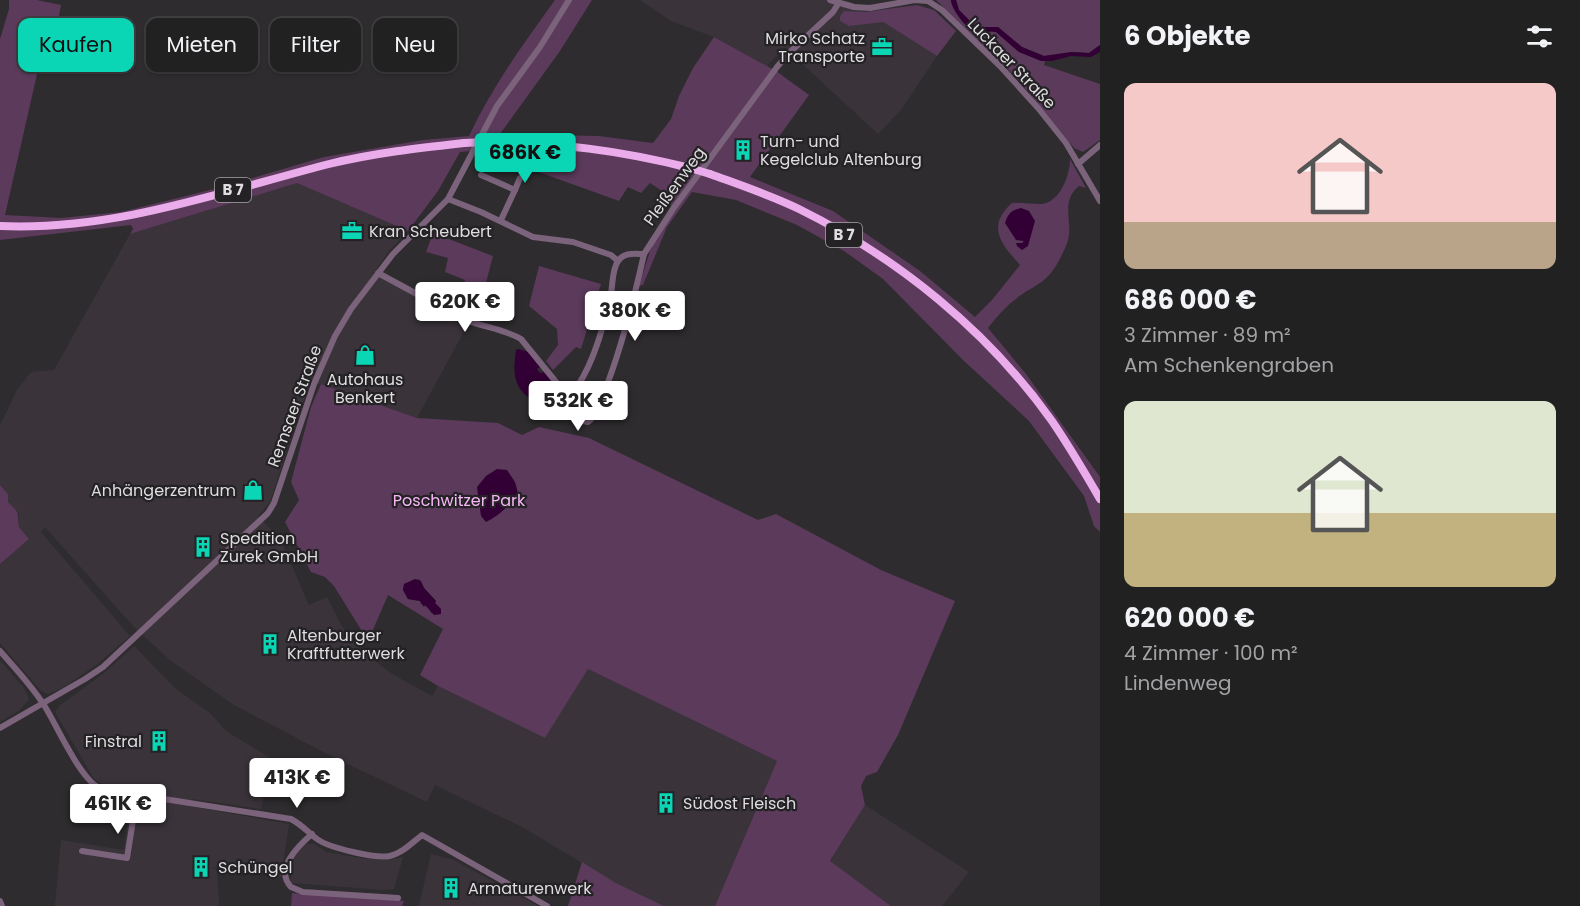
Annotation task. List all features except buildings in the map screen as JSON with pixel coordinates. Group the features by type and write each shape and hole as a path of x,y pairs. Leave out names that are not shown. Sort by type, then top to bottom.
{"highway":[{"name":"B 7","path":"0,226 77,224 111,220 152,212 352,159 400,150 464,143 543,143 644,156 710,174 753,189 800,210 866,247 909,277 964,322 1006,365 1052,422 1100,499"}],"street":[{"name":"Remsaer Straße","path":"0,728 86,680 103,667 268,513 274,503 323,361 335,336 351,309 378,273 448,199 493,113 540,47 569,0"},
{"name":"Luckaer Straße","path":"830,0 854,8 870,8 915,0 928,1 942,10 1024,91 1066,143 1100,201"},
{"name":"Pleißenweg","path":"558,386 566,410 578,420 588,422 593,418 623,340 644,254 673,209 777,67 789,52 833,12 838,4"},
{"path":"1078,164 1100,145"},
{"path":"481,175 515,190"},
{"path":"501,220 520,178"},
{"path":"448,199 501,220 532,237 573,242 611,255 618,261"},
{"path":"378,273 477,325 514,335 532,352 558,386 577,387 584,376 605,316 618,261 629,254 644,254"},
{"path":"0,651 43,704 71,753 94,786 101,789 291,819 330,847 388,856 401,852 422,835 547,906"},
{"path":"82,851 127,858 137,795"},
{"path":"312,834 290,857 286,878 287,884 291,887 303,892 398,898"},
{"path":"0,901 2,906"}],"shaded area":[{"path":"640,0 840,0 851,2 937,56 901,110 878,134 784,47 767,66 714,37 671,21"},
{"path":"951,0 956,0 959,10 976,27 998,27 1022,47 1044,56 1071,52 1089,53 1100,45 1100,52 1091,57 1071,56 1052,61 1041,61 1019,52 996,32 972,30 956,13"},
{"path":"297,183 408,231 389,251 374,273 468,324 417,418 322,384 309,384 270,502 258,516 280,539 309,605 327,597 341,625 362,651 392,674 432,696 438,686 545,738 588,669 777,761 715,906 664,906 616,883 522,827 435,785 427,802 327,754 234,705 171,661 134,627 45,527 41,532 130,636 95,666 62,688 48,694 40,690 0,643 0,564 29,539 19,527 19,514 8,502 8,494 0,485 0,425 17,390 31,372 54,370 130,234"},
{"path":"1021,208 1029,211 1035,221 1028,246 1022,250 1016,243 1024,241 1016,240 1005,223 1010,213"},
{"path":"518,349 529,352 540,367 537,369 540,373 545,372 553,382 552,392 542,400 531,399 518,386 514,369"},
{"path":"497,469 507,470 515,482 518,493 504,510 486,522 481,516 477,487 486,476"},
{"path":"415,579 421,581 436,601 441,614 434,615 420,601 408,599 403,590 404,584"},
{"path":"134,646 176,689 210,713 226,731 272,759 261,809 192,799 189,806 289,824 281,877 212,867 217,870 219,906 55,906 61,840 124,850 130,804 129,790 102,784 94,779 55,712 59,706 103,674"},
{"path":"0,660 24,688 29,699 20,710 0,722"},
{"path":"865,805 969,872 942,906 891,906 830,862"},
{"path":"307,844 315,844 326,852 367,859 389,860 403,857 394,889 291,883 291,866 294,856 300,848"},
{"path":"431,854 454,860 538,906 419,906"}],"green space":[{"path":"9,0 37,0 61,5 59,18 18,18 18,72 38,72 5,215 61,218 121,212 222,187 324,157 423,140 469,136 498,83 555,0 592,0 560,51 500,134 599,136 653,143 671,119 693,68 714,37 776,71 809,95 750,177 833,211 920,271 975,317 1020,265 1007,250 999,235 998,227 1004,211 1012,203 1041,204 1054,199 1066,180 1070,159 1086,188 1079,186 1070,200 1068,207 1069,238 1061,257 1048,277 1014,301 988,328 1026,374 1100,477 1100,532 1094,526 1084,496 1029,421 963,360 883,279 844,251 797,225 736,200 692,192 667,227 643,285 639,286 650,251 671,208 668,195 650,183 641,193 628,187 619,201 533,170 491,149 460,152 438,191 408,231 297,183 130,234 133,229 131,225 0,240 0,39 9,9"},
{"path":"936,0 951,0 957,13 971,29 978,32 996,32 1019,52 1045,61 1044,65 1100,84 1100,140 1083,152 1074,148 1016,77"},
{"path":"956,0 1100,0 1100,45 1089,53 1076,52 1044,56 1022,47 998,27 976,27 959,10"},
{"path":"917,5 934,10 956,31 937,56 883,22 849,26 840,21 840,16 844,11 865,12"},
{"path":"433,233 493,256 476,321 454,310 465,280 445,272 448,258 426,252"},
{"path":"539,266 601,284 581,349 576,347 553,370 546,361 558,345 557,329 529,306"},
{"name":"Poschwitzer Park","path":"321,384 417,418 498,423 522,435 539,427 589,438 758,520 776,514 881,570 955,601 898,735 877,772 866,776 861,786 865,805 830,861 891,906 715,906 777,761 588,669 545,738 420,675 443,629 388,595 368,641 334,586 325,577 311,572 285,522 299,500 291,482 311,407","holes":["419,579 436,601 435,603 441,609 431,613 428,607 420,601 408,599 403,590 404,584"]},
{"path":"0,485 8,494 8,502 18,513 19,527 29,539 0,564"},
{"path":"582,862 616,883 664,906 568,906"},
{"path":"292,893 404,901 402,906 291,906"}],"place":[{"name":"Mirko Schatz Transporte","path":"882,47"},
{"name":"Turn- und Kegelclub Altenburg","path":"743,150"},
{"name":"Kran Scheubert","path":"352,231"},
{"name":"Autohaus Benkert","path":"365,355"},
{"name":"Anhängerzentrum","path":"253,490"},
{"name":"Spedition Zurek GmbH","path":"203,547"},
{"name":"Altenburger Kraftfutterwerk","path":"270,644"},
{"name":"Finstral","path":"159,741"},
{"name":"Südost Fleisch","path":"666,803"},
{"name":"Schüngel","path":"201,867"},
{"name":"Armaturenwerk","path":"451,888"}]}
